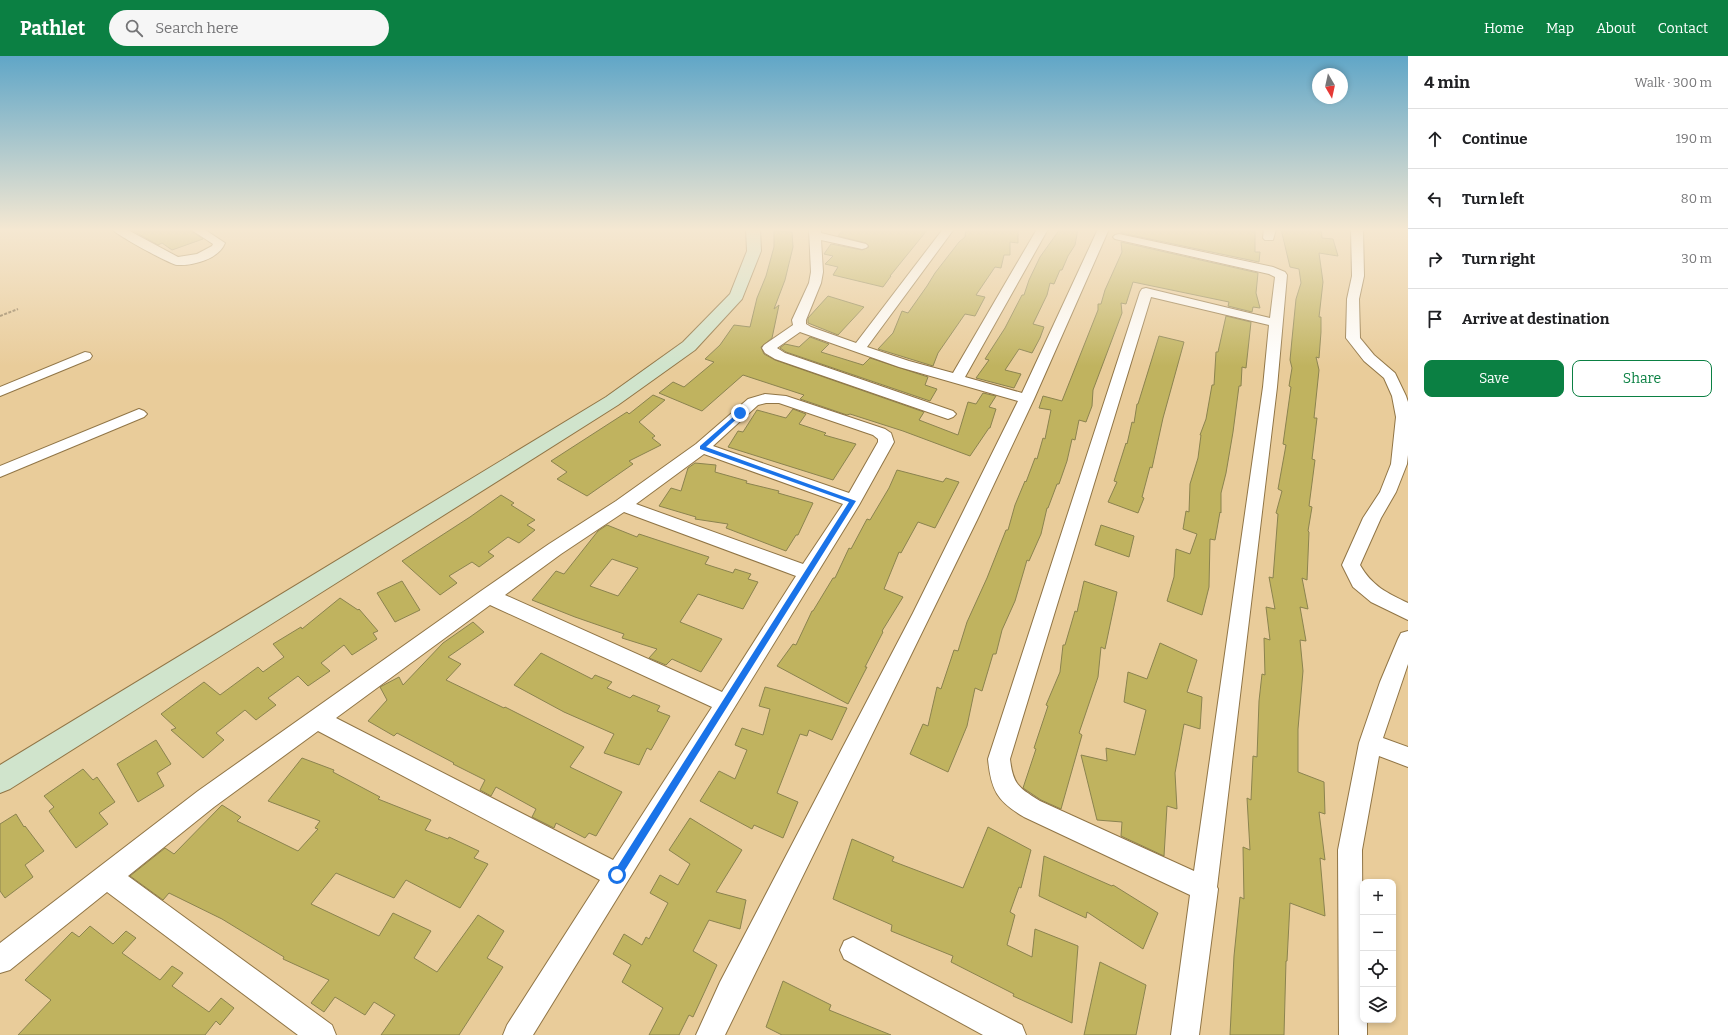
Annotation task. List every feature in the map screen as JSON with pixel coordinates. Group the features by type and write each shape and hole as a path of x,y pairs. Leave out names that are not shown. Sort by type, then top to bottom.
{"street":[{"path":"0,780 612,401 689,346 738,296 746,275"},
{"path":"816,275 799,320 800,326 806,330 904,364 1027,399"},
{"path":"858,349 914,275"},
{"path":"956,378 1016,275"},
{"path":"710,1035 730,992 864,731 1027,399 1090,275"},
{"path":"1185,1035 1205,889 1249,537 1270,387 1281,275"},
{"path":"1358,275 1353,299 1353,338 1369,358 1390,376 1400,396 1404,417 1399,464 1388,492 1372,518 1351,565 1360,582 1378,597 1408,612"},
{"path":"1205,889 1032,809 1014,798 1001,779 999,759 1146,292 1276,323"},
{"path":"800,326 769,348 770,350 780,356 948,414"},
{"path":"0,392 85,356"},
{"path":"0,960 206,799 488,596 555,549 622,505 702,448 753,402 765,398 781,399 879,432 885,436 886,442 853,501 806,573 517,1035"},
{"path":"0,472 139,414"},
{"path":"702,448 853,501"},
{"path":"622,505 806,573"},
{"path":"488,596 725,703"},
{"path":"1352,1035 1350,850 1370,742 1390,682 1408,639"},
{"path":"316,719 617,875"},
{"path":"1370,742 1408,756"},
{"path":"108,876 322,1035"},
{"path":"854,950 1012,1035"}],"path":[{"path":"0,316 18,309"}],"building":[{"path":"766,275 786,275 774,309 779,305 772,338 761,347 764,354 775,360 924,412 919,420 958,435 968,402 976,404 983,393 996,396 989,407 996,409 990,428 970,456 903,431 850,414 847,415 800,399 804,395 743,375 702,411 659,393 673,382 684,387 714,362 705,359 720,345 734,325 750,327 757,298"},
{"path":"833,275 891,275 883,287"},
{"path":"934,275 990,275 976,295 985,297 975,316 965,314 938,353 933,366 878,349 893,333 902,311 908,313"},
{"path":"1032,275 1058,275 1054,284 1050,283 1047,295 1033,324 1044,327 1032,353 1019,349 1005,370 1021,374 1014,388 976,378 989,360 985,359 1005,328 1022,295 1024,295"},
{"path":"1112,275 1258,275 1256,293 1260,308 1253,307 1252,312 1228,306 1229,302 1133,282 1126,304 1121,303 1122,313 1093,390 1092,406 1086,422 1079,420 1075,440 1072,439 1067,461 1059,484 1057,484 1047,508 1041,534 1029,561 1027,560 1015,601 1002,630 996,654 993,654 982,691 975,688 967,726 948,772 910,754 923,724 928,726 937,687 941,689 954,650 958,651 967,622 987,578 1006,530 1008,530 1015,505 1035,458 1037,459 1043,438 1045,439 1051,410 1039,408 1043,396 1062,401 1098,310 1098,304 1101,304"},
{"path":"1300,275 1322,275 1323,282 1319,317 1321,317 1321,332 1319,358 1316,357 1319,370 1314,418 1317,418 1312,459 1315,460 1309,506 1312,507 1308,531 1307,580 1302,578 1308,609 1300,607 1306,641 1300,640 1303,671 1298,729 1298,772 1324,782 1325,814 1319,812 1325,860 1320,858 1325,916 1290,903 1286,961 1284,1035 1230,1035 1234,956 1240,897 1244,899 1243,847 1250,850 1247,798 1251,800 1253,756 1257,757 1259,701 1262,674 1265,675 1264,638 1270,640 1266,607 1275,609 1269,577 1273,578 1278,514 1276,513 1282,491 1278,489 1286,445 1283,444 1291,387 1289,386 1292,368 1290,360 1296,299 1301,283"},
{"path":"828,296 864,307 838,335 808,323 808,318"},
{"path":"1226,316 1251,322 1246,368 1242,367 1241,386 1239,386 1233,432 1221,493 1221,513 1220,512 1215,540 1210,539 1209,587 1202,615 1167,601 1174,577 1176,549 1190,554 1197,534 1183,529 1186,511 1189,512 1190,484 1198,458 1200,435 1206,419 1212,385 1214,385 1216,352 1218,352"},
{"path":"1159,336 1184,342 1163,418 1152,468 1150,467 1142,497 1144,498 1138,513 1108,502 1117,482 1114,481 1126,443 1127,444 1132,422 1134,423 1137,404"},
{"path":"810,337 829,344 821,352 863,365 870,358 928,377 925,385 937,389 930,401 786,352 780,348 785,344 799,347"},
{"path":"653,395 665,400 639,422 655,436 652,438 661,445 629,461 633,464 587,496 557,479 567,472 551,461 627,412 629,414"},
{"path":"793,409 806,414 799,424 826,433 824,435 856,444 833,480 728,447 738,431 743,432 757,410 786,418"},
{"path":"695,463 716,465 715,472 813,503 798,535 796,535 786,551 726,528 728,524 695,519 696,517 659,506 671,488 681,491 688,468"},
{"path":"897,470 943,482 946,478 959,482 935,528 918,522 901,553 899,552 884,589 903,597 882,631 883,632 865,667 867,667 848,704 777,666 793,644 796,645 812,611 833,578 835,578 849,548 851,549 867,519 870,520 889,488"},
{"path":"501,495 514,503 511,505 535,520 527,525 535,530 519,543 508,537 488,552 494,556 479,567 472,562 449,576 457,583 440,595 402,561 470,517"},
{"path":"607,525 637,537 639,534 709,557 705,564 733,573 735,569 751,574 748,579 758,582 743,609 698,594 680,622 722,639 701,672 672,659 666,665 649,658 657,649 622,638 624,634 532,600 556,571 564,574 598,531","holes":["612,559 638,568 618,596 590,586"]},
{"path":"1101,525 1134,536 1129,557 1095,545"},
{"path":"402,581 420,610 395,622 377,593"},
{"path":"1084,581 1117,592 1105,649 1101,647 1098,677 1079,733 1082,735 1061,809 1041,800 1023,788 1048,706 1046,705 1060,672 1063,645 1065,645 1075,611 1077,612"},
{"path":"340,598 358,610 359,609 378,631 373,633 377,639 352,655 344,645 321,663 330,671 308,686 298,676 268,698 276,705 256,720 245,710 216,733 224,740 203,758 171,730 176,728 161,714 204,682 220,695 258,667 263,672 284,657 273,644 301,627 302,629"},
{"path":"473,622 484,632 448,657 461,664 446,680 504,708 505,707 584,747 570,767 622,792 596,836 589,833 585,838 556,823 554,828 532,817 536,809 496,787 491,796 480,790 485,780 397,733 394,736 368,721 387,700 380,687 399,677 403,685 443,643"},
{"path":"1160,643 1197,660 1187,692 1202,697 1200,729 1184,724 1175,773 1177,809 1167,806 1164,856 1121,836 1122,822 1097,820 1081,755 1107,761 1106,748 1135,755 1146,710 1124,702 1128,672 1147,679"},
{"path":"541,653 592,679 595,675 612,682 607,688 630,698 633,695 660,706 657,711 670,716 651,750 647,748 639,765 604,753 614,734 564,712 514,685"},
{"path":"765,687 847,708 832,740 809,730 807,736 800,734 777,793 798,802 783,838 754,825 752,829 700,801 719,771 735,779 747,750 735,745 742,728 763,735 770,709 759,706"},
{"path":"156,740 171,764 157,773 164,786 138,802 117,764"},
{"path":"302,758 334,770 333,772 380,797 378,799 431,820 425,830 448,839 449,837 479,851 474,858 488,864 460,908 406,880 394,898 336,873 311,904 379,936 393,913 431,931 414,958 437,972 478,915 504,931 487,958 503,967 459,1035 381,1035 395,1015 374,1002 365,1015 335,997 324,1012 311,1003 329,980 283,959 284,957 222,919 169,893 163,900 130,876 165,848 174,854 222,805 241,817 237,821 298,851 318,829 315,828 320,821 268,801"},
{"path":"83,769 93,780 97,777 115,802 99,813 108,824 76,848 49,811 54,807 44,796"},
{"path":"16,814 24,827 25,826 44,851 25,865 33,877 5,898 0,891 0,824"},
{"path":"690,818 742,850 716,892 746,900 740,929 709,920 693,951 717,965 693,1017 689,1015 679,1035 649,1035 663,1008 622,982 631,965 613,954 624,934 642,945 646,937 649,939 668,903 650,893 660,875 678,885 690,864 669,850"},
{"path":"988,827 1031,850 1021,888 1019,887 1010,912 1015,915 1007,945 1032,957 1035,929 1078,946 1072,1023 1013,996 1014,994 951,962 953,956 891,931 892,925 833,899 852,839 894,857 892,861 963,888"},
{"path":"1044,856 1112,886 1113,885 1158,913 1143,949 1087,912 1086,918 1039,896"},
{"path":"90,926 113,944 126,931 136,938 122,953 160,980 172,966 183,973 172,986 209,1012 221,998 234,1008 220,1025 216,1021 205,1035 18,1035 51,1000 25,980 72,932 79,937"},
{"path":"1100,962 1146,985 1136,1035 1084,1035"},
{"path":"783,981 831,1005 829,1010 891,1035 782,1035 766,1027"}],"route":[{"path":"617,875 806,573 853,501 702,448 740,413"}]}
